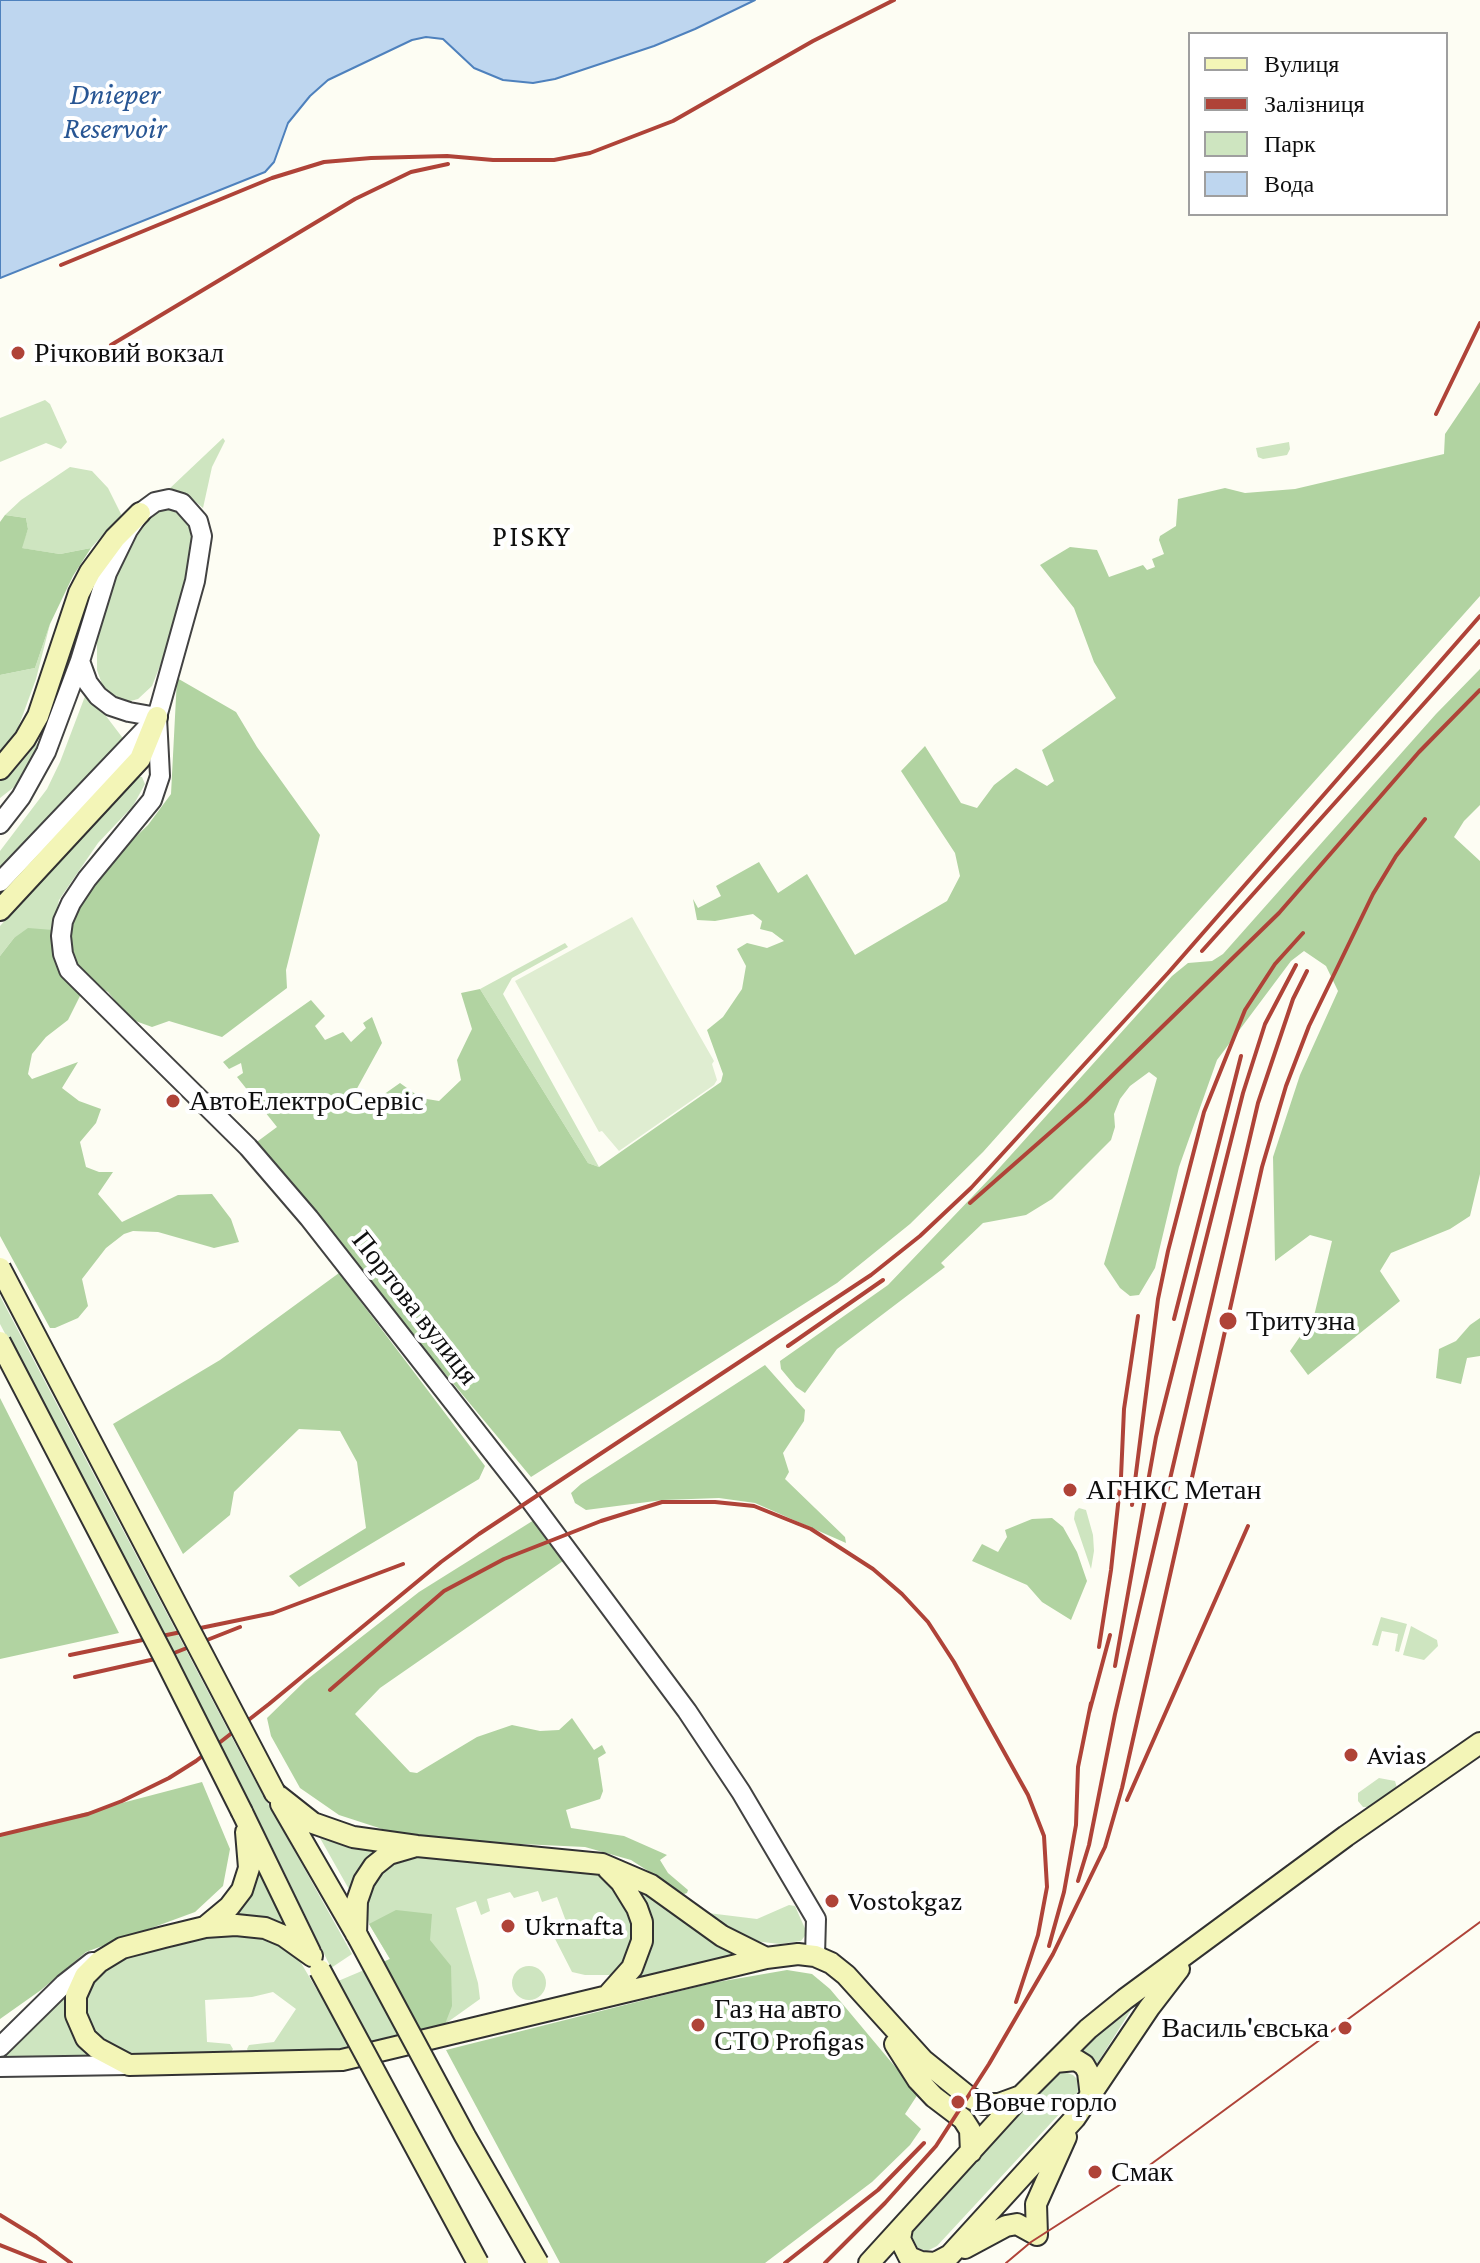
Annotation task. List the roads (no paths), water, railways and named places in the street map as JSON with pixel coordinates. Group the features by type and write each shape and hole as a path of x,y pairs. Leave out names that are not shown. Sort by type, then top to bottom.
{"main road":[{"path":"0,769 38,716 79,593 90,572 115,538 140,513"},
{"path":"0,910 140,759 157,717"},
{"path":"0,1268 275,1793 538,2263"},
{"path":"0,1342 151,1630 316,1963 478,2263"},
{"path":"869,2263 1021,2096 1125,1999 1346,1836 1480,1743"},
{"path":"275,1793 313,1823 353,1837 602,1864 651,1885 722,1936 766,1958"},
{"path":"205,1927 229,1907 242,1890 249,1868 249,1847 242,1812"},
{"path":"357,1935 357,1901 364,1881 374,1866 389,1854 417,1846"},
{"path":"602,1864 630,1895 642,1922 642,1941 632,1968 608,1995"},
{"path":"316,1963 293,1941 265,1928 236,1925 205,1927 122,1948 99,1962 85,1976 76,1996 76,2015 86,2038 97,2048 129,2065 342,2060 766,1958 798,1954 815,1956 831,1963 869,1999 923,2060 970,2098 983,2104 999,2104 1021,2096"},
{"path":"940,2260 1075,2118 1149,2008 1198,1947"},
{"path":"869,1999 918,2080 963,2119 970,2130 971,2152"},
{"path":"1055,2062 1076,2060 1084,2065 1090,2080 1091,2097"},
{"path":"902,2228 900,2239 909,2257 921,2262 940,2260 1006,2226 1017,2224 1037,2235 1036,2204 1075,2118"}],"street":[{"path":"0,824 21,797 46,752 80,661 107,573 123,539 140,513 155,502 169,499 182,503 198,521 202,536 195,581 157,717 0,882"},
{"path":"80,661 88,683 104,701 129,712 157,717"},
{"name":"Портова вулиця","path":"157,717 160,776 152,800 87,879 63,921 63,954 69,970 248,1147 309,1218 530,1500 687,1711 741,1792 811,1908 818,1929 815,1956"},
{"path":"0,2047 85,1966 122,1948"},
{"path":"0,2067 129,2065"}],"water":[{"name":"Dnieper Reservoir","path":"0,0 755,0 654,46 555,79 533,83 503,80 474,68 443,39 426,37 412,40 328,80 310,96 288,123 274,162 265,172 0,278"}],"tram line":[{"path":"1006,2263 1031,2242 1143,2170 1480,1922"}],"railway":[{"path":"61,265 272,178 324,162 447,156 554,160 590,153 673,121 813,41 894,0"},
{"path":"111,345 355,199 411,172 448,164"},
{"path":"1436,414 1480,323"},
{"path":"0,1835 88,1814 169,1778 196,1761 479,1534 871,1275 920,1236 971,1188 1168,973 1480,616"},
{"path":"1202,951 1480,641"},
{"path":"970,1203 1085,1102 1279,913 1419,752 1480,690"},
{"path":"825,2263 936,2146 989,2064 1053,1954 1105,1847 1122,1788 1262,1167 1286,1086 1309,1026 1373,894 1396,856 1425,819"},
{"path":"1132,1505 1158,1299 1204,1112 1245,1010 1275,964 1303,933"},
{"path":"1115,1666 1156,1437 1243,1093 1265,1024 1296,965"},
{"path":"1078,1881 1089,1845 1115,1714 1258,1103 1293,999 1307,971"},
{"path":"1174,1319 1241,1056"},
{"path":"788,1346 883,1280"},
{"path":"1099,1647 1121,1477 1124,1409 1138,1316"},
{"path":"330,1690 444,1591 504,1559 601,1521 662,1502 715,1502 754,1506 811,1529 873,1569 928,1622 954,1662 1028,1795 1044,1836 1047,1887 1038,1935 1016,2002"},
{"path":"1127,1800 1248,1526"},
{"path":"70,1655 273,1613 403,1564"},
{"path":"75,1677 164,1657 240,1627"},
{"path":"1089,1713 1110,1635"},
{"path":"1049,1946 1064,1892 1076,1825 1078,1767 1091,1703"},
{"path":"785,2263 878,2190 924,2143"},
{"path":"0,2215 71,2263"},
{"path":"0,2245 45,2263"}],"place":[{"name":"Річковий вокзал","path":"18,353"},
{"name":"АвтоЕлектроСервіс","path":"173,1101"},
{"name":"Тритузна","path":"1228,1321"},
{"name":"АГНКС Метан","path":"1070,1490"},
{"name":"Avias","path":"1351,1755"},
{"name":"Vostokgaz","path":"832,1901"},
{"name":"Ukrnafta","path":"508,1926"},
{"name":"Газ на авто СТО Profigas","path":"698,2025"},
{"name":"Василь'євська","path":"1345,2028"},
{"name":"Вовче горло","path":"958,2102"},
{"name":"Смак","path":"1095,2172"}],"district":[{"name":"PISKY","path":"532,537"}]}
